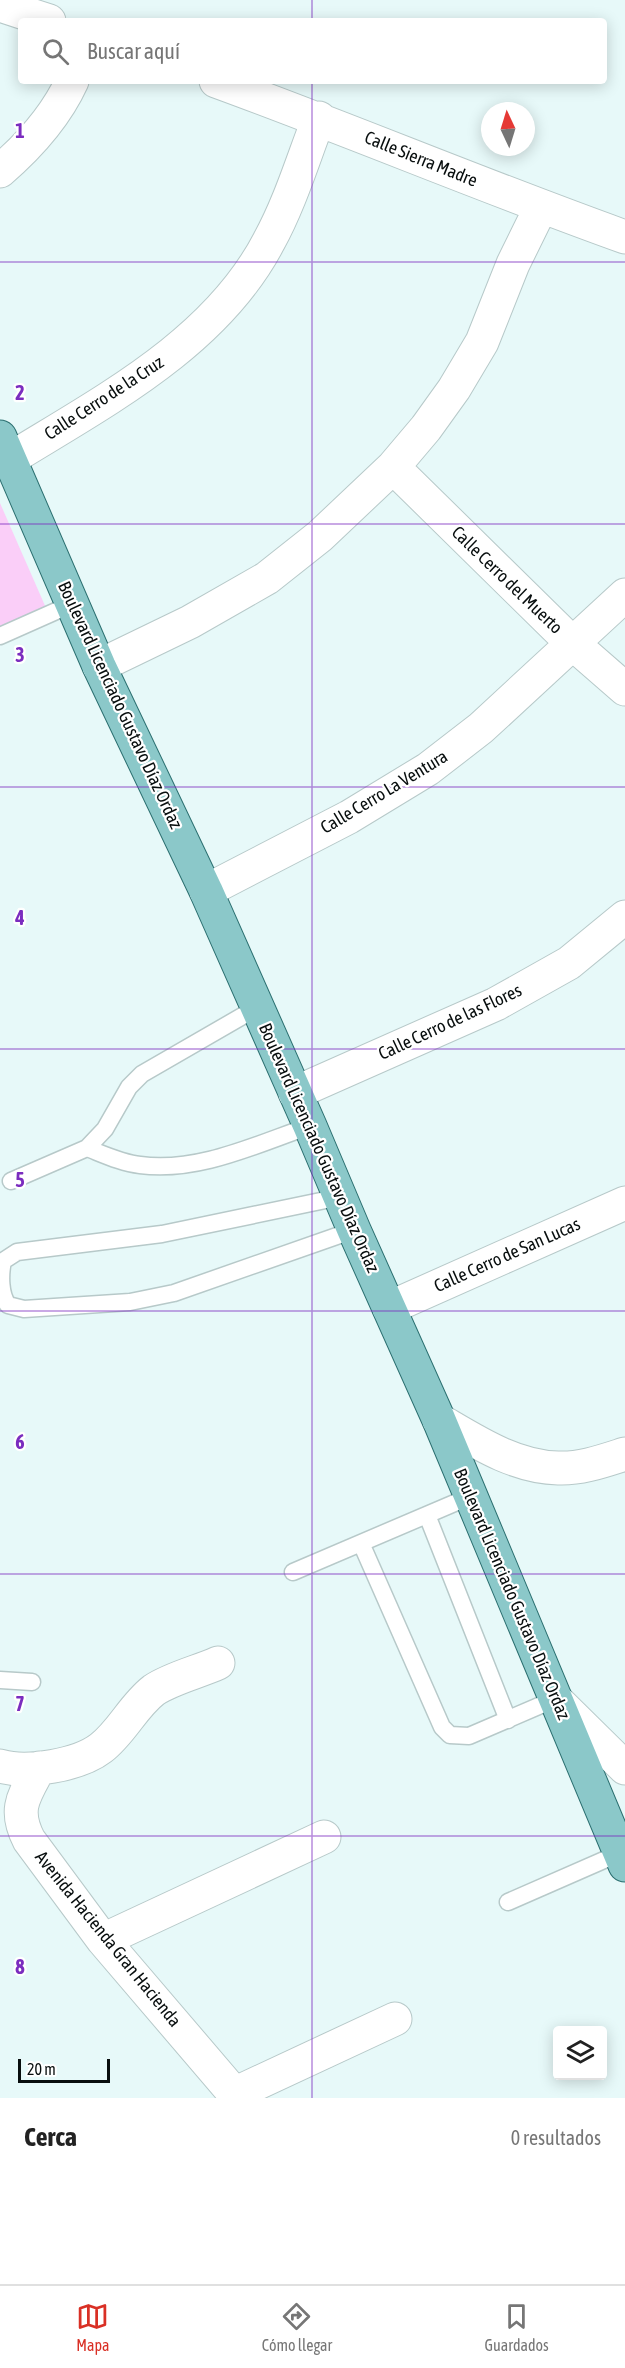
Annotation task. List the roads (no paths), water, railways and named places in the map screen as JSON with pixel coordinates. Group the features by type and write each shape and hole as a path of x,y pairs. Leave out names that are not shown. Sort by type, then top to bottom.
{"main road":[{"name":"Boulevard Licenciado Gustavo Díaz Ordaz","path":"5,448 99,666 206,891 258,1007 439,1420 622,1859"}],"street":[{"path":"0,4 40,18"},
{"path":"0,171 31,142 49,120 70,84"},
{"name":"Calle Sierra Madre","path":"224,84 319,118 541,207 625,237"},
{"name":"Calle Cerro de la Cruz","path":"5,448 153,369 222,308 252,270 270,241 288,201 319,118"},
{"path":"99,666 190,622 267,579 320,536 393,467 426,428 482,342 513,264 541,207"},
{"name":"Calle Cerro del Muerto","path":"393,467 572,642 625,689"},
{"name":"Calle Cerro La Ventura","path":"206,891 349,817 428,769 524,691 572,642 625,595"},
{"name":"Calle Cerro de las Flores","path":"295,1093 496,1004 569,963 625,917"},
{"name":"Calle Cerro de San Lucas","path":"389,1308 625,1203"},
{"path":"439,1420 491,1450 528,1463 557,1468 588,1466 625,1454"},
{"path":"2,1768 62,1766 85,1758 103,1747 141,1700 157,1688 218,1663"},
{"path":"555,1699 625,1768"},
{"name":"Avenida Hacienda Gran Hacienda","path":"39,1768 22,1802 20,1812 24,1831 29,1840 103,1940 236,2096"},
{"path":"103,1940 324,1837"},
{"path":"236,2096 395,2019"}],"lane":[{"path":"0,636 72,604"},
{"path":"11,1181 87,1148 105,1130 129,1087 142,1074 258,1007"},
{"path":"87,1148 123,1162 141,1165 174,1165 214,1159 310,1126"},
{"path":"340,1197 162,1234 17,1252 2,1260 2,1301 24,1309 143,1300 174,1293 354,1230"},
{"path":"293,1572 471,1496"},
{"path":"427,1515 508,1720"},
{"path":"362,1543 442,1727 450,1735 469,1737 555,1699"},
{"path":"0,1680 32,1682"},
{"path":"508,1902 622,1859"}]}
